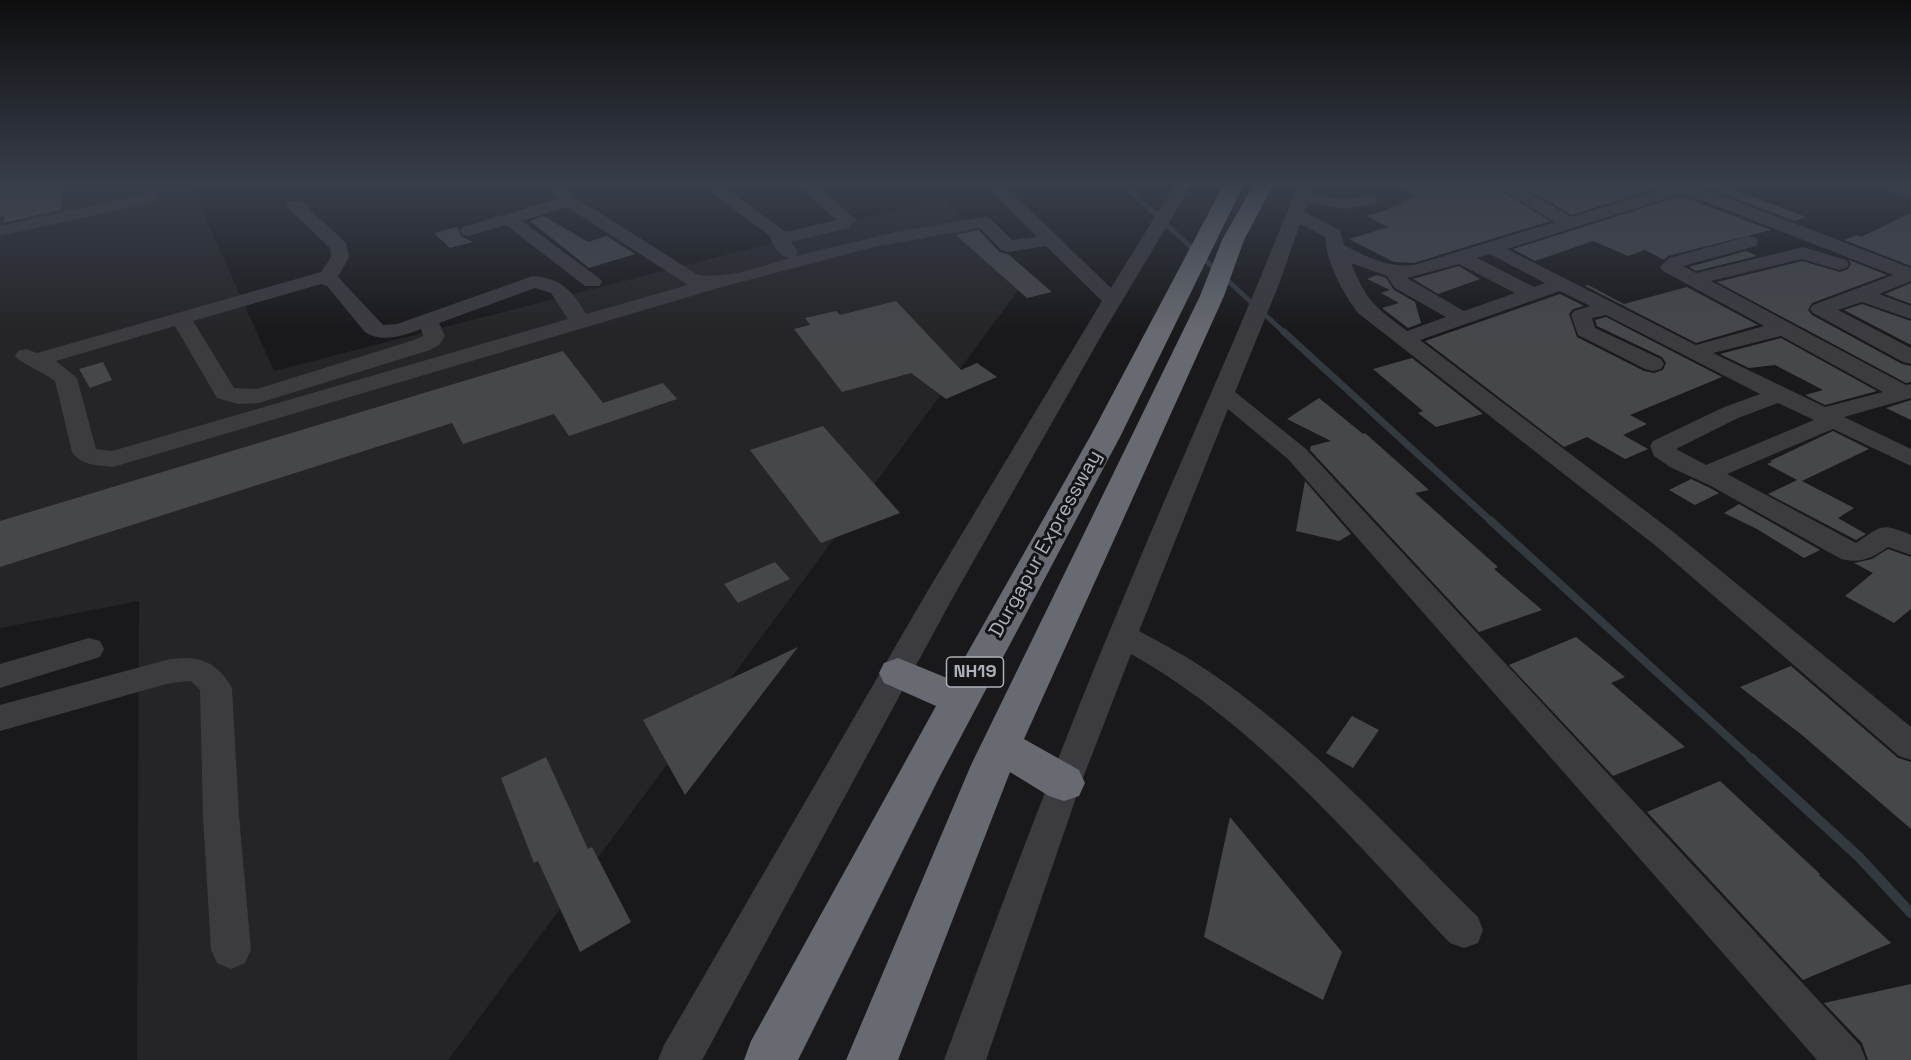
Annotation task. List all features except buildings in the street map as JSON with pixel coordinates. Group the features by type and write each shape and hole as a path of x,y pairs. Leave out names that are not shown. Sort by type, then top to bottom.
{"highway":[{"name":"Durgapur Expressway","path":"872,1060 1001,746 1198,291 1201,252 1210,233"},
{"name":"Durgapur Expressway","path":"770,1060 960,699 1106,435 1198,291 1226,262 1237,233"},
{"path":"898,673 960,699"},
{"path":"1001,746 1064,783"}],"street":[{"path":"325,233 339,247 340,257 327,279"},
{"path":"528,233 592,282"},
{"path":"620,233 693,280 716,283"},
{"path":"776,233 786,249 800,260"},
{"path":"781,239 804,233"},
{"path":"581,323 559,288 544,282 533,282 400,330 379,332 372,328 334,282 327,279 308,280 30,358 58,371 66,378 84,452 90,457 113,459 581,323 716,283 909,233"},
{"path":"995,233 1008,246 1051,240"},
{"path":"1044,233 1112,300"},
{"path":"679,1060 898,673 937,599 1112,300 1154,233"},
{"path":"964,1060 1064,783 1288,233"},
{"path":"1334,233 1335,248 1352,291 1360,303 1403,339 1690,560 1911,746"},
{"path":"1335,248 1374,267 1394,272 1416,271 1535,233"},
{"path":"1806,233 1848,249 1906,279"},
{"path":"1749,242 1670,265 1903,398"},
{"path":"1490,247 1694,352 1911,458"},
{"path":"1693,280 1803,253 1906,279"},
{"path":"1461,257 1532,294"},
{"path":"1394,272 1402,284 1462,318"},
{"path":"1906,279 1820,309 1911,357"},
{"path":"1403,339 1561,284"},
{"path":"1862,295 1911,313"},
{"path":"1607,308 1581,315 1585,331 1653,364"},
{"path":"180,317 225,393 246,398 319,378 422,345 434,336 428,320"},
{"path":"1694,352 1784,329"},
{"path":"1223,393 1297,454 1845,1060"},
{"path":"1780,394 1730,413 1662,446 1663,451 1679,462 1851,552 1862,552 1886,535 1911,546"},
{"path":"1717,480 1713,472 1718,469 1829,418 1903,398"},
{"path":"1123,636 1179,667 1233,707 1314,777 1464,930"},
{"path":"0,676 89,649"},
{"path":"0,718 170,671 191,669 207,674 216,688 221,816 231,950"}],"shaded area":[{"path":"0,233 212,233 274,371 809,233 981,233 1028,277 448,1060 137,1060 139,601 0,628"}],"waterway":[{"path":"1176,233 1286,334"},
{"path":"1284,332 1492,522"},
{"path":"1490,520 1752,759"},
{"path":"1751,758 1859,857 1911,913"}]}
